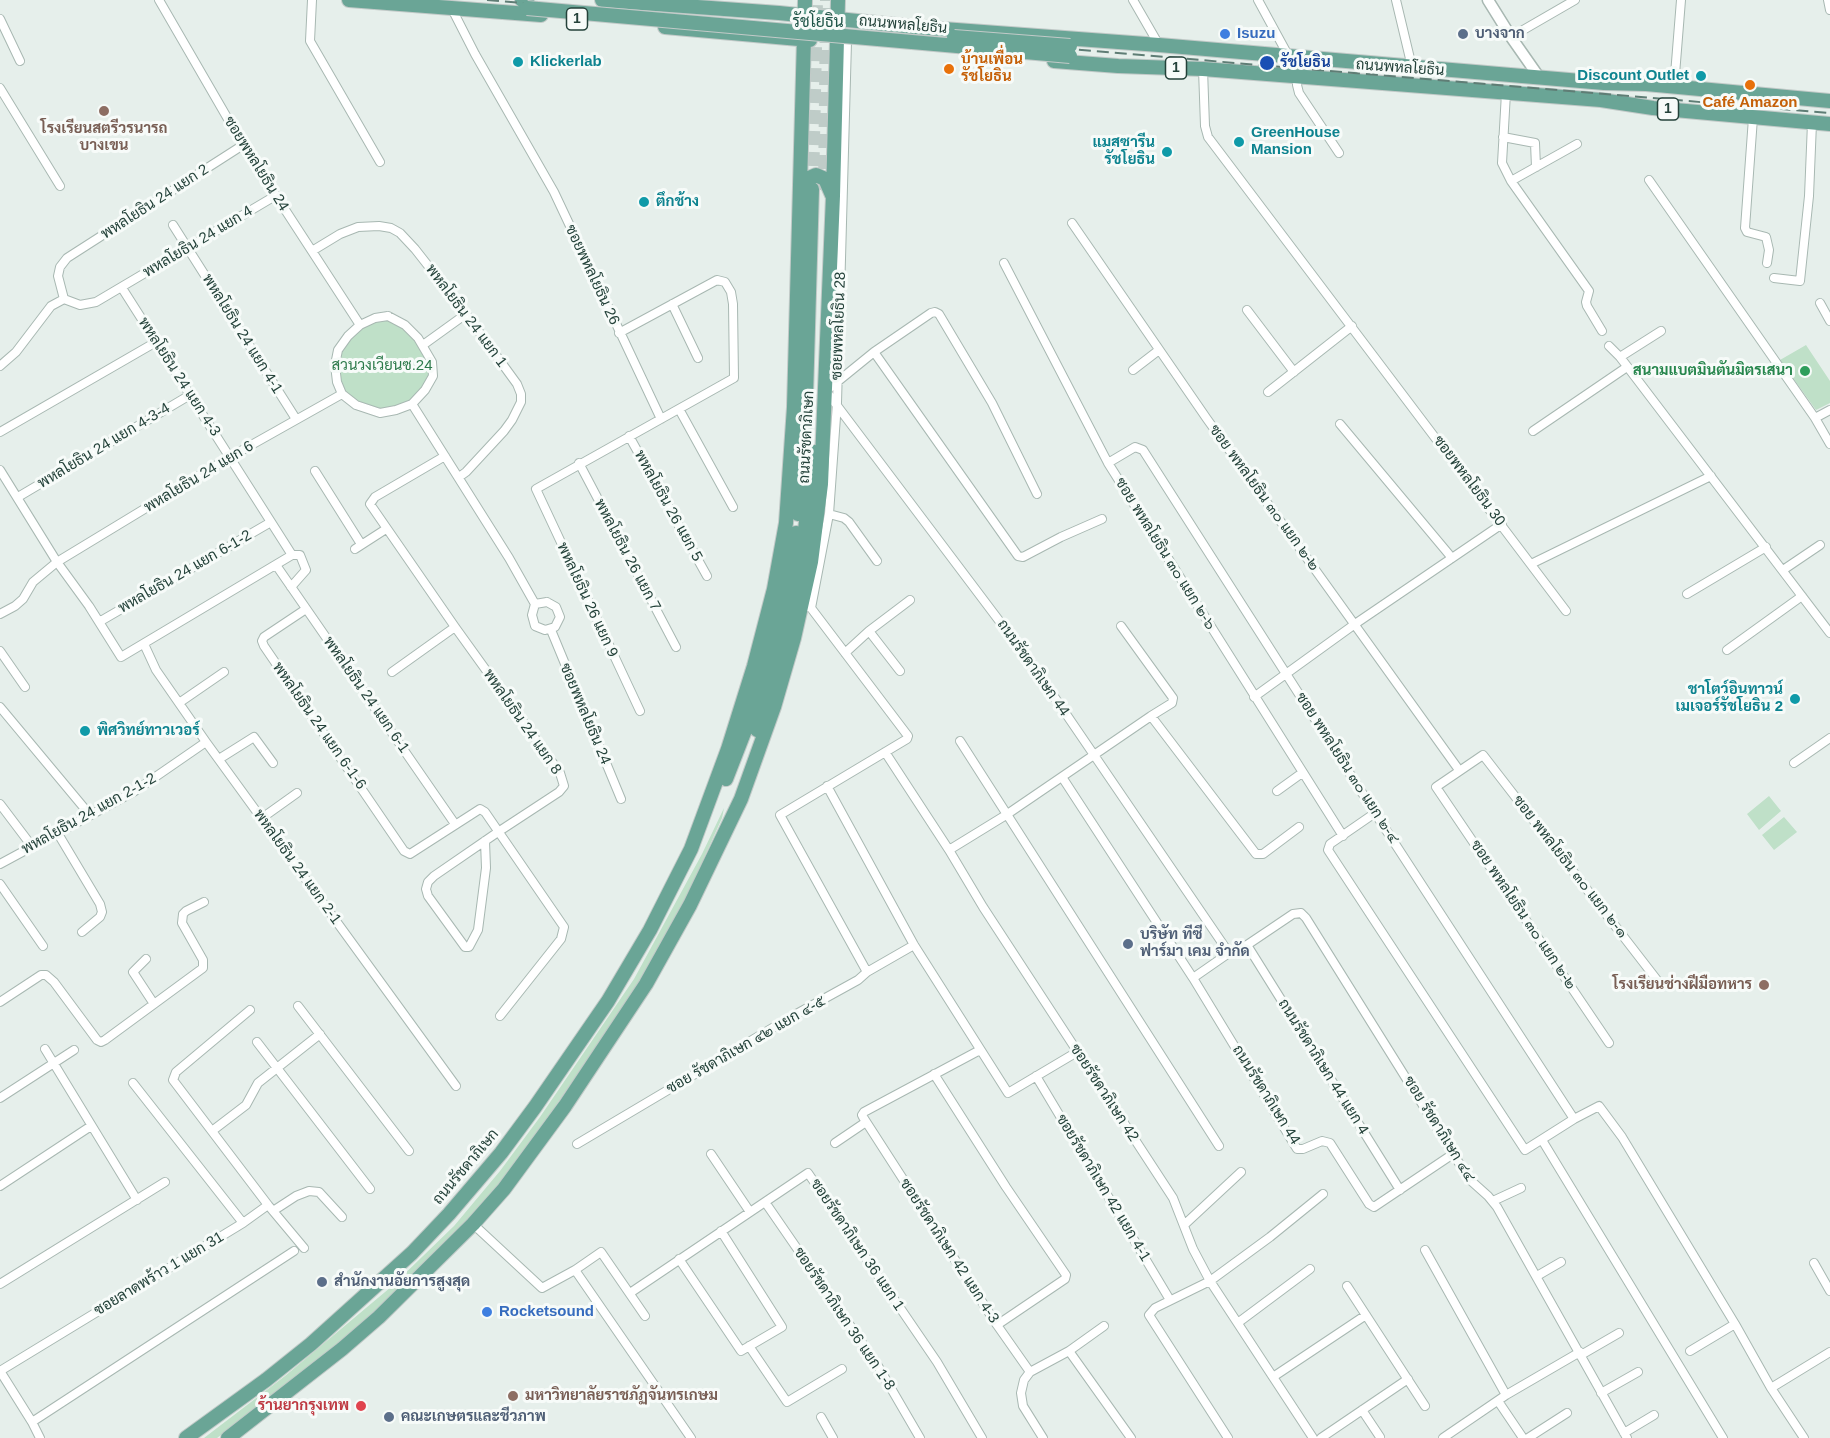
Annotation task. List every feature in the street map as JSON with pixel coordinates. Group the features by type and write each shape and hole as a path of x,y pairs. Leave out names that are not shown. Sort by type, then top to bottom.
{"main road":[{"name":"ถนนพหลโยธิน","path":"349,0 1118,66 1203,69 1601,100 1830,108"},
{"name":"ถนนพหลโยธิน","path":"603,0 675,2 916,27 1174,46 1830,101"},
{"name":"ถนนรัชดาภิเษก","path":"228,1438 342,1349 379,1317 473,1224 534,1150 613,1035 674,936 714,858 760,750 807,606 821,484 826,391 817,192 804,39 805,0"},
{"name":"ถนนรัชดาภิเษก","path":"186,1438 311,1344 404,1260 449,1214 508,1144 609,1001 650,930 691,849 741,707 766,622 780,556 789,487 794,407 817,192 842,42 837,19 838,0"},
{"name":"ถนนพหลโยธิน","path":"457,8 479,3 525,3 1070,51 1157,54 1174,46"},
{"path":"748,35 755,20 751,11"},
{"path":"916,27 911,35 916,49"},
{"name":"ถนนพหลโยธิน","path":"1070,51 1147,62 1160,67"},
{"name":"ถนนพหลโยธิน","path":"1604,83 1635,90 1784,108 1830,117"},
{"name":"ถนนพหลโยธิน","path":"1601,100 1753,118 1830,124"},
{"name":"ถนนรัชดาภิเษก","path":"714,858 771,684 801,565 816,430 817,192"}],"street":[{"name":"ซอยพหลโยธิน 24","path":"159,0 243,145 360,325"},
{"path":"312,0 310,41 380,162"},
{"path":"1133,0 1159,45"},
{"path":"1258,0 1294,57 1299,76 1299,93 1339,153"},
{"path":"1396,0 1413,67"},
{"path":"1488,0 1539,77"},
{"path":"1511,37 1575,0"},
{"path":"1674,87 1681,0"},
{"path":"1828,0 1830,10"},
{"name":"ซอยพหลโยธิน 26","path":"457,8 475,54 551,186 661,419"},
{"path":"0,18 20,61"},
{"name":"ซอยพหลโยธิน 28","path":"807,606 829,514 837,403 842,42"},
{"name":"ซอยพหลโยธิน 30","path":"1203,69 1205,126 1208,137 1566,611"},
{"path":"0,88 60,186"},
{"path":"1506,93 1501,161 1511,181 1589,291 1587,306 1602,331"},
{"path":"1753,118 1745,228 1747,232 1766,237 1769,250 1767,264"},
{"path":"1774,278 1800,281 1809,196 1812,123"},
{"path":"1503,137 1535,143 1536,167"},
{"path":"1511,181 1577,144"},
{"name":"พหลโยธิน 24 แยก 2","path":"64,299 58,276 60,267 67,258 243,145"},
{"path":"1649,180 1815,418 1830,444"},
{"name":"พหลโยธิน 24 แยก 4","path":"122,288 275,196"},
{"name":"ซอย พหลโยธิน ๓๐ แยก ๒-๒","path":"1072,223 1207,419 1459,770 1436,787 1609,1043"},
{"name":"พหลโยธิน 24 แยก 4-1","path":"173,225 296,419"},
{"name":"พหลโยธิน 24 แยก 1","path":"312,251 340,234 358,227 379,225 391,228 408,241 466,314 517,384 521,402 504,431 459,477"},
{"name":"ซอย พหลโยธิน ๓๐ แยก ๒-๖","path":"1004,263 1107,463 1343,836"},
{"path":"579,463 734,378 733,304 731,292 725,282 717,280 619,333"},
{"path":"0,366 16,352 51,306 64,299 87,305 122,288"},
{"name":"พหลโยธิน 24 แยก 4-3","path":"122,288 271,522 290,556 300,555 306,570 291,586"},
{"path":"1820,303 1830,321"},
{"path":"672,304 698,358"},
{"path":"1247,310 1294,372"},
{"path":"826,391 874,352 935,312 939,314 992,403 1037,494"},
{"path":"423,345 466,314"},
{"path":"381,317 394,318 412,331 423,345 432,362 433,376 425,390 412,404 388,413 374,412 356,405 342,394 336,374 336,357 348,336 360,325 381,317"},
{"path":"1268,392 1352,326"},
{"path":"1620,357 1661,331"},
{"path":"0,432 156,342"},
{"path":"1609,346 1620,357 1830,633"},
{"path":"1133,370 1160,350"},
{"path":"874,352 1018,556 1023,557 1102,519"},
{"path":"1533,432 1627,367"},
{"name":"ถนนรัชดาภิเษก 44","path":"826,391 1034,667 1229,953"},
{"name":"พหลโยธิน 24 แยก 6","path":"0,614 23,599 33,582 57,562 230,457 342,394"},
{"name":"พหลโยธิน 24 แยก 4-3-4","path":"18,497 190,395"},
{"name":"ซอยพหลโยธิน 24","path":"412,404 509,558 535,604 532,615 535,626 550,630 621,799"},
{"path":"679,409 733,507"},
{"path":"1815,418 1830,410"},
{"path":"1340,424 1452,558"},
{"name":"พหลโยธิน 26 แยก 5","path":"629,436 707,576"},
{"name":"ซอย พหลโยธิน ๓๐ แยก ๒-๔","path":"1107,463 1135,447 1143,450 1574,1119"},
{"name":"พหลโยธิน 24 แยก 8","path":"445,456 372,499 370,504 560,773 564,786 559,792 498,832 434,876 428,882 426,889 428,896 465,947 469,947 475,938 480,919 486,868 485,841"},
{"name":"พหลโยธิน 26 แยก 9","path":"579,463 536,489 640,711"},
{"name":"พหลโยธิน 26 แยก 7","path":"579,463 676,647"},
{"path":"0,470 57,562 122,657 290,556"},
{"path":"315,471 358,546 386,529"},
{"path":"1531,564 1711,476"},
{"path":"829,514 844,518 849,522 877,561"},
{"name":"พหลโยธิน 24 แยก 6-1-2","path":"99,622 271,522"},
{"path":"1254,698 1355,624 1502,524"},
{"path":"1783,570 1820,545"},
{"path":"1687,594 1766,547"},
{"name":"พหลโยธิน 24 แยก 6-1","path":"276,565 455,824"},
{"path":"1727,650 1802,596"},
{"path":"845,652 910,600"},
{"path":"535,604 547,602 556,607 560,617 555,627 550,630"},
{"path":"807,606 906,732 906,739 780,815 867,972"},
{"name":"พหลโยธิน 24 แยก 6-1-6","path":"306,609 264,637 262,641 264,646 404,851 410,854 455,824"},
{"path":"949,850 1006,815 1172,703 1173,698 1121,626"},
{"path":"392,672 455,627"},
{"path":"869,631 900,671"},
{"name":"พหลโยธิน 24 แยก 2-1","path":"144,644 156,670 206,742 456,1086"},
{"path":"0,651 25,687"},
{"path":"179,703 224,672"},
{"path":"0,707 90,814"},
{"path":"1151,716 1256,854 1263,854 1299,827"},
{"path":"219,759 254,737 273,763"},
{"path":"1794,763 1830,738"},
{"path":"960,741 1219,1146"},
{"name":"พหลโยธิน 24 แยก 2-1-2","path":"0,864 31,845 135,791 206,742"},
{"name":"ซอยรัชดาภิเษก 42","path":"885,752 949,850 983,908 1173,1198 1193,1249 1210,1281 1313,1438"},
{"name":"ซอย พหลโยธิน ๓๐ แยก ๒-๑","path":"1459,770 1483,755 1657,980"},
{"path":"1277,790 1302,773"},
{"name":"ถนนรัชดาภิเษก 44","path":"1062,777 1194,978 1297,1149 1322,1142 1330,1143 1371,1206 1378,1205 1453,1154"},
{"path":"827,786 914,945 1008,1093 1077,1052"},
{"path":"262,818 297,793"},
{"path":"0,804 31,845"},
{"path":"455,824 480,809 484,812 561,921 564,932 561,939 500,1016"},
{"path":"1375,813 1328,847 1526,1150 1599,1106 1622,1137 1771,1388 1804,1438"},
{"path":"57,832 100,904 102,912 100,917 82,932"},
{"path":"0,884 43,946"},
{"path":"0,1002 41,975 46,975 54,982 97,1040 105,1041 203,968 203,960 182,923 183,914 186,911 204,902"},
{"name":"ซอย รัชดาภิเษก ๔๔","path":"1247,945 1293,914 1301,913 1357,998 1453,1154 1475,1186 1492,1201 1581,1353 1626,1436"},
{"name":"ซอย รัชดาภิเษก ๔๒ แยก ๔-๕","path":"577,1144 914,945"},
{"path":"1194,978 1229,953 1247,945"},
{"name":"ถนนรัชดาภิเษก 44 แยก 4","path":"1247,945 1400,1190"},
{"path":"146,959 134,972 154,1004"},
{"path":"298,1006 410,1151"},
{"path":"250,1010 173,1076 175,1083 304,1248"},
{"path":"212,1131 246,1105 258,1083 320,1034"},
{"path":"257,1042 370,1189"},
{"path":"45,1049 137,1200"},
{"path":"0,1098 74,1050"},
{"path":"835,1143 866,1122 862,1115 864,1113 980,1050"},
{"path":"934,1074 1006,1187 1066,1275 1065,1279 997,1325"},
{"name":"ซอยรัชดาภิเษก 42 แยก 4-1","path":"1036,1076 1170,1300"},
{"path":"133,1083 243,1223"},
{"name":"ซอยรัชดาภิเษก 42 แยก 4-3","path":"866,1122 997,1325 1030,1372"},
{"path":"0,1186 91,1126"},
{"path":"1542,1140 1723,1438"},
{"path":"711,1154 750,1212"},
{"path":"1184,1225 1241,1172"},
{"name":"ซอยรัชดาภิเษก 36 แยก 1","path":"630,1293 808,1173 937,1362 982,1438"},
{"path":"0,1284 165,1182"},
{"path":"1492,1201 1521,1188"},
{"name":"ซอยลาดพร้าว 1 แยก 31","path":"0,1371 243,1223 296,1196 309,1191 319,1192 342,1217"},
{"path":"1228,1438 1149,1315 1155,1308 1210,1281 1323,1194"},
{"name":"ซอยรัชดาภิเษก 36 แยก 1-8","path":"765,1202 878,1366 920,1438"},
{"path":"473,1224 538,1286 546,1286 601,1252 645,1316"},
{"path":"680,1260 741,1351 782,1326 721,1231"},
{"path":"1425,1250 1506,1395"},
{"path":"32,1422 294,1251"},
{"path":"1537,1276 1561,1262"},
{"path":"1814,1263 1830,1291"},
{"path":"1239,1322 1310,1269"},
{"path":"575,1270 691,1438"},
{"path":"1347,1286 1425,1406"},
{"path":"1273,1377 1366,1315"},
{"path":"1690,1352 1735,1324"},
{"path":"1043,1438 1023,1407 1021,1393 1024,1380 1030,1372 1070,1351 1104,1326"},
{"path":"1443,1438 1506,1395 1619,1333"},
{"path":"749,1346 787,1402 842,1369"},
{"path":"1070,1351 1131,1438"},
{"path":"1771,1388 1830,1352"},
{"path":"0,1371 40,1438"},
{"path":"1601,1393 1638,1372"},
{"path":"1321,1438 1408,1378"},
{"path":"1498,1401 1525,1438 1567,1413"},
{"path":"1362,1410 1380,1437"},
{"path":"1626,1436 1654,1415"},
{"path":"820,1417 832,1438"}],"green space":[{"name":"สวนวงเวียนซ.24","path":"381,317 399,321 432,362 430,383 415,401 396,410 369,411 347,399 337,382 336,360 360,325"},
{"name":"สนามแบตมินตันมิตรเสนา","path":"1806,345 1830,381 1830,403 1816,410 1780,360"},
{"path":"1769,796 1781,811 1759,830 1747,814"},
{"path":"724,808 722,818 663,946 520,1159 478,1212 412,1279 328,1354 217,1438 204,1438 285,1376 391,1287 454,1226 500,1171 540,1117 634,979 702,854"},
{"path":"1784,817 1797,832 1774,850 1762,835"}],"tunnel":[{"path":"812,187 816,0"},
{"path":"825,190 827,0"}],"railway":[{"path":"487,0 1830,113"}],"place":[{"name":"Isuzu","path":"1225,34"},
{"name":"บางจาก","path":"1463,34"},
{"name":"Klickerlab","path":"518,62"},
{"name":"รัชโยธิน","path":"1267,63"},
{"name":"บ้านเพื่อน รัชโยธิน","path":"949,69"},
{"name":"Discount Outlet","path":"1701,76"},
{"name":"Café Amazon","path":"1750,85"},
{"name":"โรงเรียนสตรีวรนารถ บางเขน","path":"104,111"},
{"name":"GreenHouse Mansion","path":"1239,142"},
{"name":"แมสซารีน รัชโยธิน","path":"1167,152"},
{"name":"ตึกช้าง","path":"644,202"},
{"name":"สนามแบตมินตันมิตรเสนา","path":"1805,371"},
{"name":"ชาโตว์อินทาวน์ เมเจอร์รัชโยธิน 2","path":"1795,699"},
{"name":"พิศวิทย์ทาวเวอร์","path":"85,731"},
{"name":"บริษัท ทีซี ฟาร์มา เคม จำกัด","path":"1128,944"},
{"name":"โรงเรียนช่างฝีมือทหาร","path":"1764,985"},
{"name":"สำนักงานอัยการสูงสุด","path":"322,1282"},
{"name":"Rocketsound","path":"487,1312"},
{"name":"มหาวิทยาลัยราชภัฏจันทรเกษม","path":"513,1396"},
{"name":"ร้านยากรุงเทพ","path":"361,1406"},
{"name":"คณะเกษตรและชีวภาพ","path":"389,1417"}],"district":[{"name":"รัชโยธิน","path":"818,23"}]}
